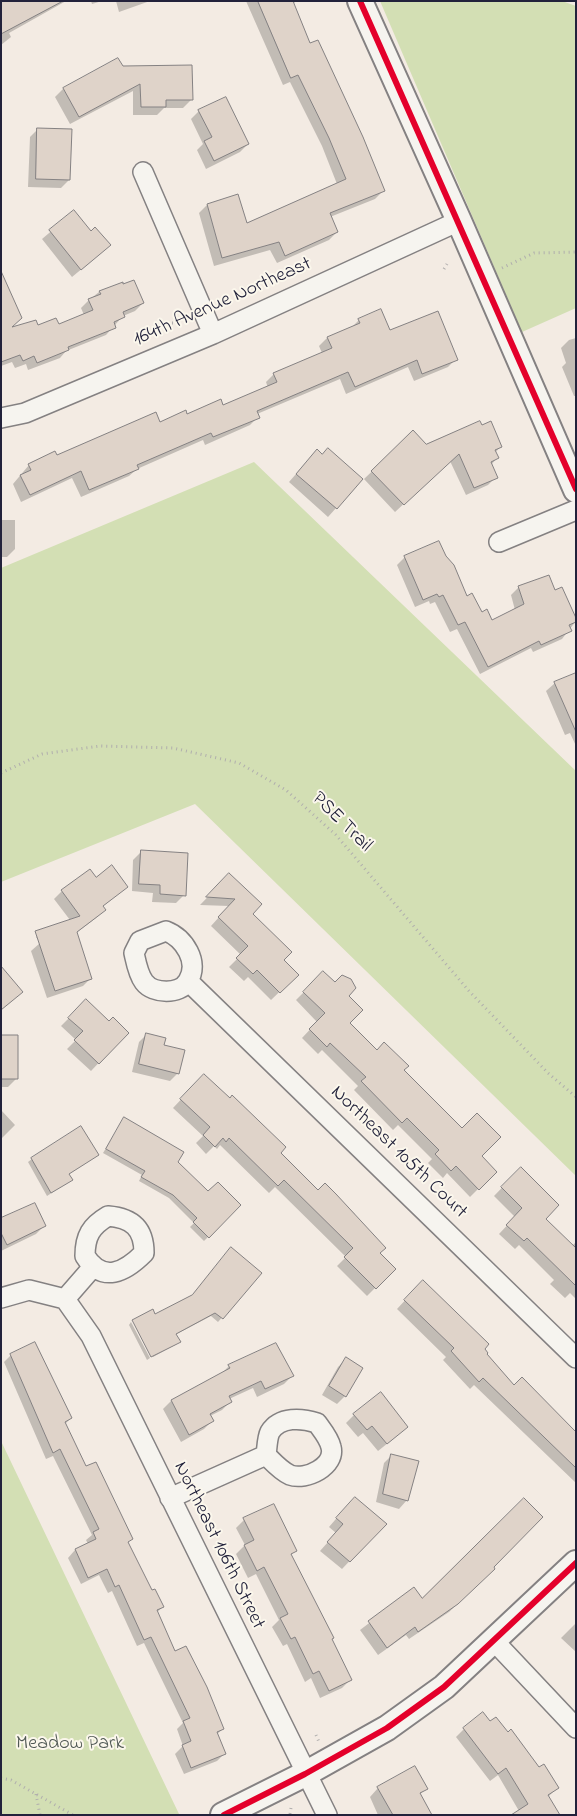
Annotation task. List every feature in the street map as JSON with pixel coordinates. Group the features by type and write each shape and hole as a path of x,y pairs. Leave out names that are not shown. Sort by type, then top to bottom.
{"street":[{"path":"360,1 460,221 576,490"},
{"path":"143,172 213,334"},
{"name":"164th Avenue Northeast","path":"1,418 25,413 213,334 460,221"},
{"path":"499,542 576,510"},
{"name":"Northeast 105th Court","path":"188,981 576,1358"},
{"path":"1,1298 29,1290 64,1299 92,1268"},
{"name":"Northeast 106th Street","path":"64,1299 91,1336 305,1774 327,1815"},
{"path":"170,1498 266,1455"},
{"path":"223,1815 305,1774 387,1728 444,1687 576,1563"},
{"path":"494,1641 576,1728"}],"path":[{"path":"484,277 534,253 576,252"},
{"path":"444,269 447,264"},
{"path":"172,323 178,323"},
{"name":"PSE Trail","path":"1,772 42,754 100,746 173,748 239,763 286,790 336,835 469,991 548,1073 576,1097"},
{"path":"1,1778 12,1780 73,1815"},
{"path":"36,1794 40,1815"},
{"path":"290,1814 291,1808"}],"green space":[{"path":"380,1 562,1 576,6 576,308 522,332"},
{"path":"254,462 576,771 576,1176 195,804 1,882 1,568"},
{"name":"Meadow Park","path":"1,1441 179,1814 178,1815 1,1815"}],"building":[{"path":"1,1 63,1 1,34"},
{"path":"258,1 293,1 310,43 318,40 363,137 385,191 330,213 338,232 285,256 279,242 222,258 207,204 238,194 247,223 346,179 329,138 298,75 291,78"},
{"path":"118,58 123,66 192,65 193,100 166,100 166,107 141,107 140,84 79,117 63,88"},
{"path":"226,97 249,144 214,161 204,141 212,137 198,110"},
{"path":"37,128 72,129 70,180 36,179"},
{"path":"74,210 91,231 95,227 111,245 81,270 49,230"},
{"path":"1,271 22,318 12,327 36,320 38,325 56,318 59,324 93,310 88,299 101,294 99,291 134,280 144,303 123,312 125,317 114,322 116,328 68,347 69,350 37,363 34,356 23,361 20,355 1,362"},
{"path":"381,309 390,330 438,311 458,360 422,374 417,360 355,387 348,372 257,411 260,418 213,437 211,433 137,465 139,469 89,490 81,471 30,495 20,475 31,470 28,464 55,451 57,455 156,412 160,422 186,410 187,414 221,399 223,405 277,382 273,373 332,348 327,337 360,323 358,319"},
{"path":"480,421 482,425 491,421 502,447 495,450 499,458 491,462 498,478 474,488 459,454 404,505 371,471 413,430 426,444"},
{"path":"328,448 363,479 337,509 296,474 317,449 322,454"},
{"path":"439,541 446,556 454,565 467,596 472,593 482,612 487,609 492,620 524,604 518,586 549,575 555,590 562,587 576,618 576,622 569,625 572,631 541,645 539,641 488,667 465,622 458,625 443,595 439,597 437,594 423,600 404,556"},
{"path":"576,673 576,732 554,682"},
{"path":"141,850 188,853 186,896 160,894 160,885 139,884"},
{"path":"112,865 128,887 103,906 106,910 77,932 92,979 55,991 35,931 80,916 61,890 90,869 96,877"},
{"path":"229,873 262,904 253,914 292,952 284,960 299,975 280,993 257,970 253,974 236,958 248,946 218,917 235,899 206,897"},
{"path":"1,966 23,992 1,1010"},
{"path":"323,971 335,982 342,975 351,979 356,988 349,996 363,1010 350,1023 377,1050 384,1042 409,1066 404,1070 462,1128 477,1113 501,1137 482,1156 497,1172 479,1190 456,1166 451,1171 435,1154 439,1150 407,1118 402,1123 361,1081 366,1077 330,1043 327,1047 309,1029 325,1013 303,992"},
{"path":"86,999 109,1021 113,1017 129,1033 99,1064 74,1040 83,1031 68,1018"},
{"path":"146,1033 166,1038 164,1045 185,1050 179,1074 139,1064"},
{"path":"1,1035 18,1035 18,1079 1,1079"},
{"path":"204,1074 230,1098 232,1095 286,1147 281,1153 318,1190 325,1183 386,1248 380,1253 396,1269 376,1289 344,1257 353,1248 284,1180 278,1186 229,1138 226,1142 223,1138 215,1147 203,1135 210,1127 180,1099"},
{"path":"124,1117 184,1152 178,1162 208,1191 218,1182 241,1205 209,1238 193,1222 197,1218 173,1195 141,1177 145,1171 106,1149"},
{"path":"81,1126 99,1155 69,1174 73,1180 51,1193 31,1158"},
{"path":"521,1167 559,1205 546,1219 576,1248 576,1286 527,1238 524,1241 506,1225 522,1208 501,1187"},
{"path":"35,1203 46,1226 7,1245 1,1233 1,1218"},
{"path":"231,1247 262,1273 223,1319 215,1313 176,1334 181,1342 151,1357 132,1320 153,1309 155,1314 192,1295"},
{"path":"423,1280 489,1344 485,1349 487,1354 514,1385 522,1377 576,1432 576,1468 483,1378 479,1382 451,1351 454,1348 404,1300"},
{"path":"35,1342 72,1418 65,1422 86,1466 96,1462 133,1539 128,1542 152,1590 155,1589 164,1607 157,1610 175,1651 186,1646 207,1687 224,1729 217,1732 226,1754 191,1768 182,1745 191,1741 183,1721 190,1718 151,1637 144,1640 119,1585 115,1587 107,1569 88,1578 75,1549 96,1539 93,1532 99,1529 60,1449 53,1453 10,1354"},
{"path":"276,1343 294,1376 265,1389 261,1381 229,1396 232,1402 210,1414 214,1421 189,1435 171,1400 230,1368 228,1365"},
{"path":"346,1357 363,1368 346,1397 329,1386"},
{"path":"381,1392 408,1427 387,1444 372,1426 367,1430 353,1414"},
{"path":"391,1454 419,1461 408,1501 383,1494"},
{"path":"355,1497 387,1524 350,1562 327,1542 343,1524 336,1518"},
{"path":"524,1498 543,1517 494,1567 495,1569 458,1604 418,1632 415,1627 387,1648 368,1621 414,1587 422,1598"},
{"path":"274,1504 297,1551 291,1554 334,1638 332,1639 352,1680 329,1691 319,1671 313,1674 295,1637 291,1639 280,1618 288,1614 264,1567 257,1571 244,1545 254,1540 243,1518"},
{"path":"483,1712 490,1721 496,1717 508,1732 511,1729 539,1767 544,1764 559,1788 548,1795 560,1815 511,1815 528,1804 506,1768 498,1774 463,1728"},
{"path":"415,1766 428,1789 420,1793 432,1815 393,1815 377,1787"}],"transit line":[{"path":"360,1 576,489"},
{"path":"224,1815 305,1774 387,1728 444,1687 576,1563"}]}
